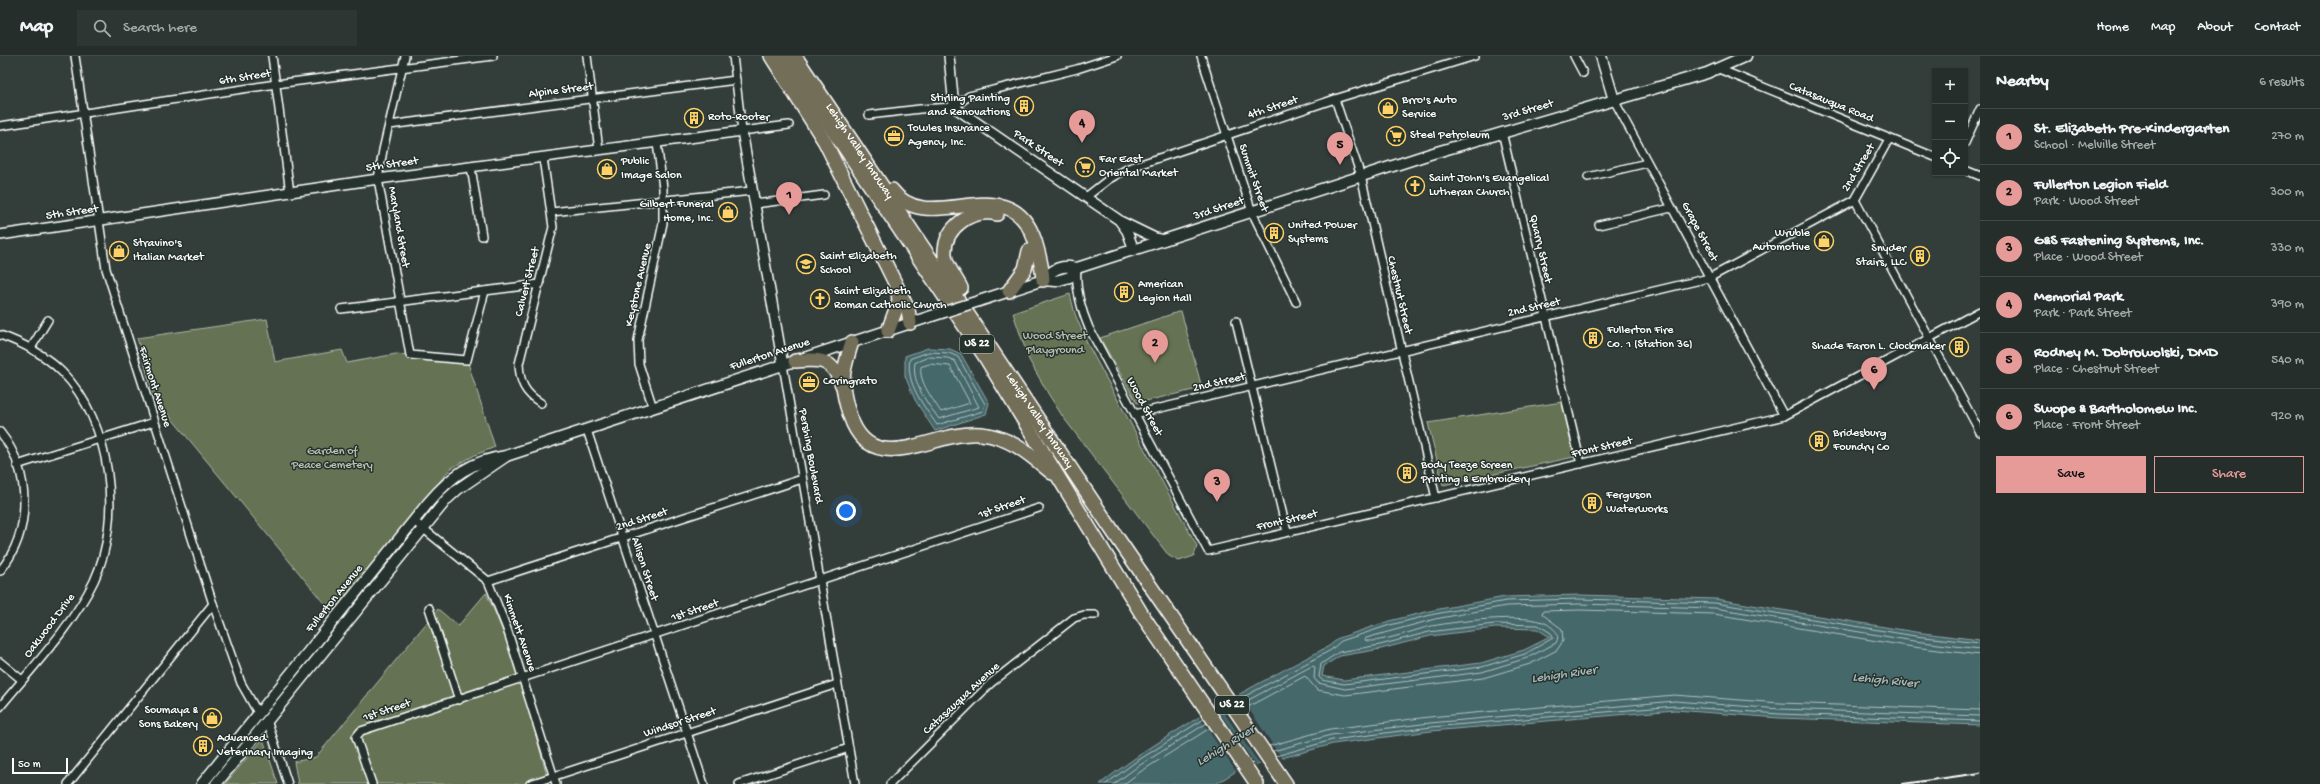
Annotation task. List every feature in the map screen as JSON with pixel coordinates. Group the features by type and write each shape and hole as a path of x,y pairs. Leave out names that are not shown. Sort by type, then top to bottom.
{"highway":[{"path":"771,56 825,142 908,309 910,323"},
{"name":"Lehigh Valley Thruway","path":"783,56 984,355 1158,640 1257,784"},
{"name":"Lehigh Valley Thruway","path":"795,56 823,94 1178,626 1286,784"},
{"path":"823,94 895,194 905,202 926,209 991,204 1004,206 1017,213 1026,223 1032,235 1042,264 1043,280"},
{"path":"998,357 946,261 946,243 953,228 962,220 980,213 990,212 1001,215 1016,224 1022,233 1035,268 1043,280"},
{"path":"1009,291 1026,269 1029,251"},
{"path":"888,331 899,301 898,291"},
{"path":"843,385 843,368 852,342"},
{"path":"789,363 817,359 836,371 843,385 854,425 866,440 876,447 896,450 959,434 991,436 1021,448 1062,483"}],"main road":[{"name":"Grape Street","path":"1601,56 1614,100"},
{"name":"3rd Street","path":"1134,250 1360,176 1502,132 1718,69 1746,56"},
{"name":"Fullerton Avenue","path":"202,784 439,490 462,471 486,459 506,456 587,430 1043,280 1052,270 1066,266 1077,268 1134,250"},
{"name":"Fullerton Avenue","path":"216,784 423,529 458,489 506,456"}],"street":[{"name":"Fairmont Avenue","path":"75,56 106,269 213,604 241,683 258,713"},
{"path":"272,56 290,193"},
{"name":"Maryland Street","path":"405,56 378,179 410,355 467,360 485,291"},
{"name":"6th Street","path":"0,126 276,84 493,56"},
{"path":"586,56 599,150"},
{"path":"733,56 742,131"},
{"path":"949,56 954,107"},
{"path":"869,115 954,107 969,96 1077,69 1117,56"},
{"name":"Summit Street","path":"1201,56 1252,212 1296,302"},
{"name":"4th Street","path":"1086,197 1128,168 1335,99 1475,56"},
{"path":"1574,56 1582,73"},
{"name":"Catasauqua Road","path":"1718,69 1932,156"},
{"name":"Alpine Street","path":"389,124 736,80"},
{"name":"Chestnut Street","path":"1335,99 1360,176 1436,498"},
{"name":"Grape Street","path":"1614,100 1784,416"},
{"name":"Park Street","path":"954,107 1119,220 1127,231 1134,250"},
{"path":"1967,140 1980,108"},
{"name":"5th Street","path":"0,235 378,179 789,125"},
{"name":"Pershing Boulevard","path":"742,131 752,191 789,363 802,479 855,784"},
{"name":"Quarry Street","path":"1502,132 1581,464"},
{"name":"2nd Street","path":"1135,414 1709,278 1855,200 1889,139"},
{"name":"Keystone Avenue","path":"653,408 639,364 638,337 660,242 664,202 657,142"},
{"name":"Calvert Street","path":"541,403 525,390 521,382 519,364 540,284 553,226 543,158"},
{"path":"1588,177 1647,163"},
{"path":"471,167 482,236"},
{"path":"1968,171 1980,176"},
{"path":"551,212 615,205 664,202 752,191"},
{"path":"755,204 824,195"},
{"path":"1855,200 1980,432"},
{"path":"1599,225 1672,208"},
{"path":"1119,220 1155,238 1166,240"},
{"name":"Wood Street","path":"1077,268 1076,281 1085,320 1208,550"},
{"path":"341,309 540,284"},
{"name":"Front Street","path":"1208,550 1784,416 1980,311"},
{"path":"31,348 48,320"},
{"path":"1236,321 1287,532"},
{"name":"Oakwood Drive","path":"0,335 31,348 51,362 69,380 86,407 99,439 108,476 110,503 108,538 99,570 84,600 73,616 0,707"},
{"path":"18,465 154,422"},
{"name":"Allison Street","path":"587,430 704,784"},
{"path":"0,432 11,449 18,465 23,492 23,521 13,552 0,571"},
{"name":"2nd Street","path":"488,581 802,479"},
{"name":"1st Street","path":"372,784 358,742 358,733 1039,508"},
{"name":"Kimmett Avenue","path":"414,521 488,581 507,629 556,784"},
{"path":"68,784 213,604"},
{"path":"429,608 459,700"},
{"name":"Catasauqua Avenue","path":"890,784 991,683 1074,618 1095,615"},
{"path":"0,662 22,680"},
{"name":"Windsor Street","path":"530,784 837,684"},
{"path":"267,720 288,784"},
{"path":"739,784 849,748"}],"green space":[{"name":"Wood Street Playground","path":"1070,294 1075,314 1087,343 1197,546 1194,556 1179,561 1169,556 1063,417 1029,360 1013,313"},
{"path":"1181,311 1202,388 1137,403 1100,338"},
{"name":"Garden of Peace Cemetery","path":"267,319 275,362 342,350 347,363 396,354 467,360 495,447 475,455 450,469 332,613 154,397 137,338"},
{"path":"1562,402 1574,457 1443,485 1428,423"},
{"path":"486,593 506,639 514,663 549,784 298,784 294,762 316,757 438,609 458,626"},
{"path":"263,739 278,784 225,784"}],"water":[{"path":"928,348 950,349 961,354 989,403 986,414 935,431 915,400 905,376 905,356"},
{"name":"Lehigh River","path":"1580,595 1716,599 1915,632 1980,640 1980,725 1779,718 1675,710 1431,731 1333,744 1238,770 1216,784 1100,784 1154,745 1182,727 1329,646 1339,638 1389,621 1434,610 1505,597","holes":["1495,628 1537,629 1550,637 1524,650 1481,663 1344,680 1322,676 1324,666 1340,656 1381,649 1430,636"]}],"pier":[{"path":"1238,693 1283,760 1261,766 1218,704"},
{"path":"1215,706 1257,767 1237,773 1198,715"}],"railway":[{"path":"1903,784 1980,773"}],"place":[{"name":"Stirling Painting and Renovations","path":"1024,106"},
{"name":"Brro's Auto Service","path":"1388,108"},
{"name":"Roto-Rooter","path":"694,118"},
{"name":"Towles Insurance Agency, Inc.","path":"894,136"},
{"name":"Steel Petroleum","path":"1396,136"},
{"name":"Memorial Park","path":"1082,143"},
{"name":"Rodney M. Dobrowolski, DMD","path":"1340,165"},
{"name":"Far East Oriental Market","path":"1085,167"},
{"name":"Public Image Salon","path":"607,169"},
{"name":"Saint John's Evangelical Lutheran Church","path":"1415,186"},
{"name":"Gilbert Funeral Home, Inc.","path":"728,212"},
{"name":"St. Elizabeth Pre-Kindergarten","path":"789,215"},
{"name":"United Power Systems","path":"1274,233"},
{"name":"Wruble Automotive","path":"1824,241"},
{"name":"Stravino's Italian Market","path":"119,251"},
{"name":"Snyder Stairs, LLC","path":"1920,256"},
{"name":"Saint Elizabeth School","path":"806,264"},
{"name":"American Legion Hall","path":"1124,292"},
{"name":"Saint Elizabeth Roman Catholic Church","path":"820,299"},
{"name":"Fullerton Fire Co. 1 (Station 36)","path":"1593,338"},
{"name":"Shade Faron L. Clockmaker","path":"1959,347"},
{"name":"Fullerton Legion Field","path":"1155,363"},
{"name":"Coringrato","path":"809,382"},
{"name":"Swope & Bartholomew Inc.","path":"1874,390"},
{"name":"Bridesburg Foundry Co","path":"1819,441"},
{"name":"Body Teeze Screen Printing & Embroidery","path":"1407,473"},
{"name":"G&S Fastening Systems, Inc.","path":"1217,502"},
{"name":"Ferguson Waterworks","path":"1592,503"},
{"name":"Soumaya & Sons Bakery","path":"212,718"},
{"name":"Advanced Veterinary Imaging","path":"203,746"}]}
